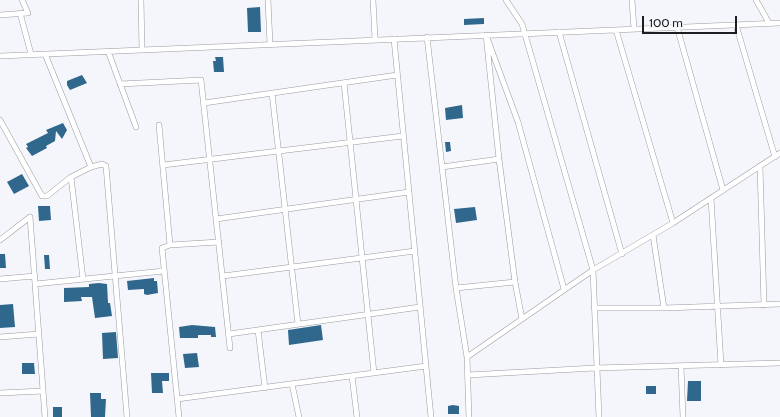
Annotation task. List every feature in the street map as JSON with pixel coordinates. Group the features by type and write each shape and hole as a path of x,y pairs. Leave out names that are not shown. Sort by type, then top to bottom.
{"street":[{"path":"0,15 28,13 22,0"},
{"path":"141,0 142,50"},
{"path":"268,0 270,44"},
{"path":"373,0 375,39"},
{"path":"506,0 522,24 593,270 595,368 599,417"},
{"path":"632,0 634,29"},
{"path":"756,0 770,24"},
{"path":"20,14 31,54"},
{"path":"0,56 780,23"},
{"path":"736,25 775,157"},
{"path":"677,27 723,190"},
{"path":"616,30 673,223"},
{"path":"559,32 622,254"},
{"path":"486,35 499,159 515,282 522,319"},
{"path":"486,35 518,122 564,289"},
{"path":"426,37 456,288 467,357 469,417"},
{"path":"394,39 431,417"},
{"path":"108,51 136,127"},
{"path":"45,54 91,167"},
{"path":"204,103 397,75"},
{"path":"120,84 201,80 230,348"},
{"path":"344,83 374,373"},
{"path":"272,93 298,324"},
{"path":"0,120 42,196 47,196 71,177 91,167 102,164 106,166 127,417"},
{"path":"159,125 170,245"},
{"path":"163,165 403,136"},
{"path":"467,357 593,270 673,223 780,153"},
{"path":"442,167 499,159"},
{"path":"760,166 764,305"},
{"path":"71,177 83,279"},
{"path":"216,219 409,192"},
{"path":"711,198 719,306 721,364"},
{"path":"0,240 30,218 45,417"},
{"path":"653,234 664,308"},
{"path":"179,417 162,248 170,245 219,242"},
{"path":"222,276 415,251"},
{"path":"36,284 164,271"},
{"path":"0,279 35,276"},
{"path":"456,288 515,282"},
{"path":"594,308 664,308 780,304"},
{"path":"229,334 420,307"},
{"path":"258,330 265,388"},
{"path":"0,337 39,334"},
{"path":"468,375 595,368 780,363"},
{"path":"177,400 426,366"},
{"path":"681,366 683,417"},
{"path":"352,376 357,417"},
{"path":"292,384 299,417"},
{"path":"0,393 43,391"}],"building":[{"path":"260,7 261,32 248,32 247,8"},
{"path":"484,18 484,24 464,25 464,19"},
{"path":"215,57 223,57 224,72 214,72 213,61 216,61"},
{"path":"82,75 87,83 70,90 67,85 67,81"},
{"path":"462,105 463,118 446,120 445,108"},
{"path":"63,123 67,130 62,139 56,131 55,141 46,146 47,148 32,156 26,148 28,147 26,144 48,133 46,130"},
{"path":"445,142 450,142 451,151 446,152"},
{"path":"22,174 29,186 14,194 7,182"},
{"path":"38,206 50,206 51,220 39,221"},
{"path":"475,207 477,220 456,223 454,209"},
{"path":"0,254 5,254 6,268 0,268"},
{"path":"44,255 49,255 50,269 45,269"},
{"path":"154,278 154,281 157,281 158,293 147,295 144,294 144,289 128,290 127,281"},
{"path":"89,284 107,284 108,303 110,303 112,316 95,318 92,297 81,297 82,301 64,302 64,288 89,287"},
{"path":"13,304 15,327 0,328 0,305"},
{"path":"192,325 215,327 216,337 211,337 211,335 198,335 198,338 180,338 179,327"},
{"path":"321,325 323,340 289,345 288,330"},
{"path":"116,332 118,358 103,359 102,333"},
{"path":"197,353 199,367 185,368 183,354"},
{"path":"22,363 34,363 35,374 22,374"},
{"path":"151,373 169,373 169,381 162,381 163,393 152,393"},
{"path":"688,381 701,381 701,401 687,401"},
{"path":"646,386 656,386 656,394 646,394"},
{"path":"90,393 101,393 101,399 106,399 105,417 91,417"},
{"path":"448,406 459,406 459,414 448,414"},
{"path":"53,407 62,407 62,417 53,417"}]}
